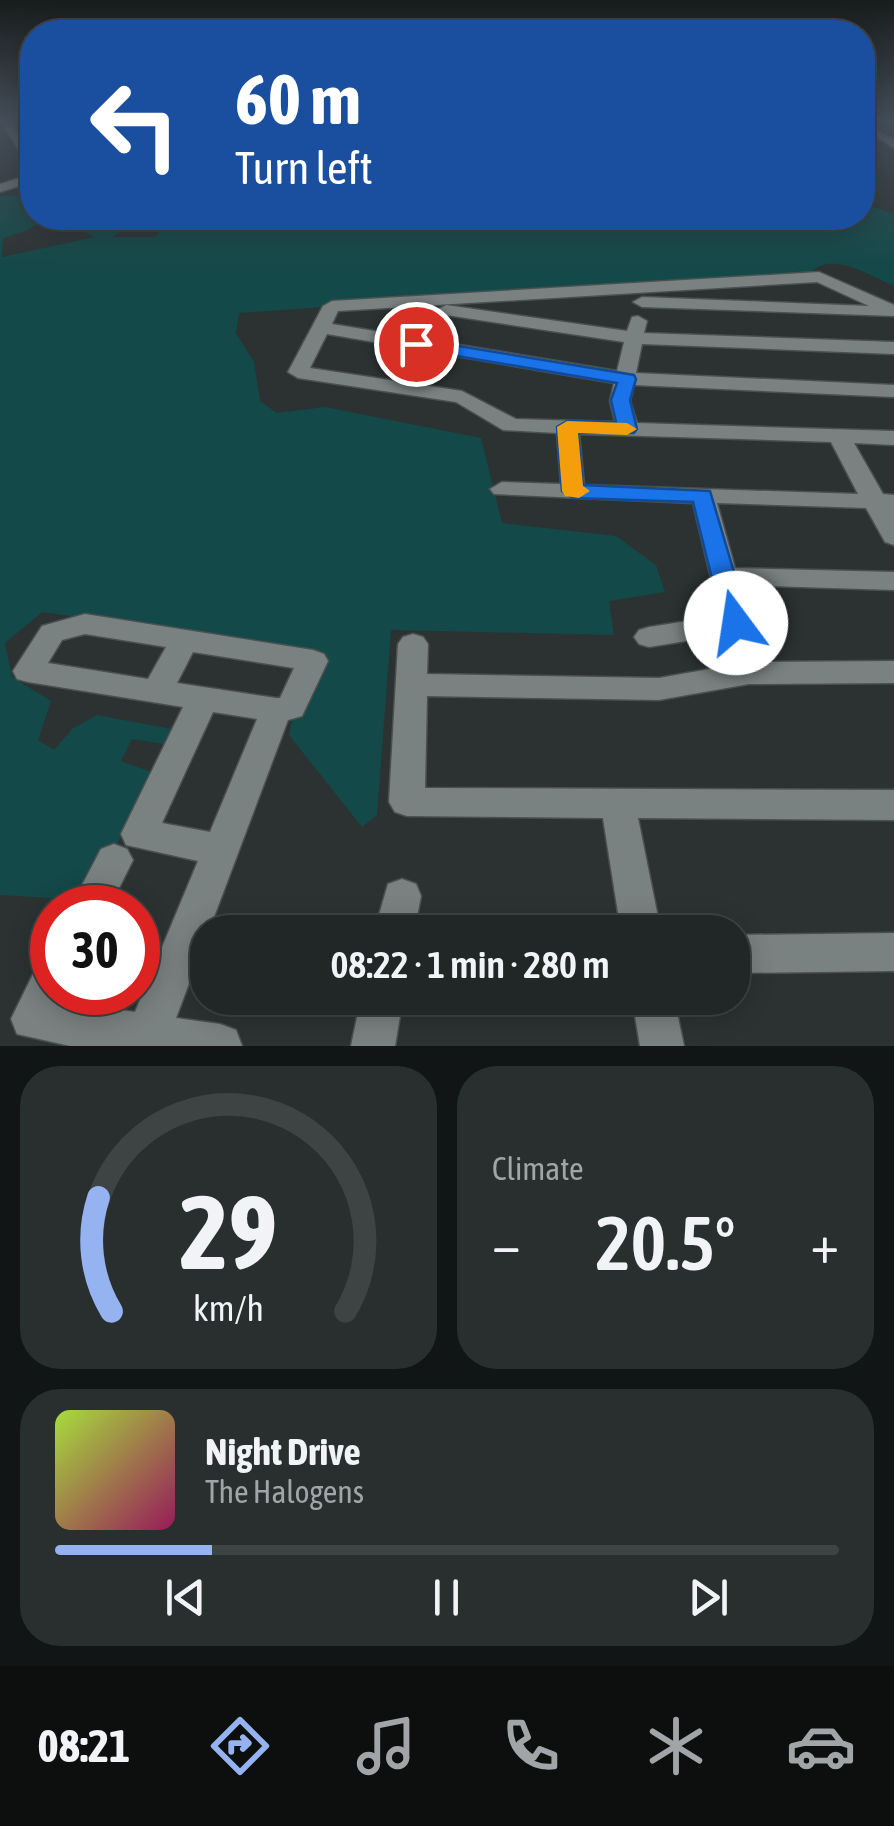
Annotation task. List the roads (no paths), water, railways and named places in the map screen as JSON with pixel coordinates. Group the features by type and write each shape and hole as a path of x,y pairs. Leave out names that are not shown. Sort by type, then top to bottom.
{"street":[{"path":"894,312 819,277 644,294 332,306 298,372 462,397 511,425 894,438"},
{"path":"644,294 894,312"},
{"path":"628,429 620,400 644,294"},
{"path":"416,301 423,306 634,338 894,348"},
{"path":"320,327 627,379 894,391"},
{"path":"567,427 573,491"},
{"path":"838,436 884,502 894,537"},
{"path":"502,489 884,502"},
{"path":"649,637 736,623 703,496"},
{"path":"724,576 894,581"},
{"path":"85,624 184,640 313,661 291,708 276,710 28,671 52,633 85,624"},
{"path":"157,691 184,640"},
{"path":"413,644 407,802 894,805"},
{"path":"411,685 659,689 750,673 894,672"},
{"path":"203,698 139,834 220,850"},
{"path":"203,915 220,850 276,710"},
{"path":"618,803 639,915"},
{"path":"101,885 114,860"},
{"path":"145,1042 190,951"},
{"path":"750,954 894,952"},
{"path":"34,1015 32,1019 145,1042 220,1046"},
{"path":"373,1046 379,1015"},
{"path":"656,1015 662,1046"}]}
